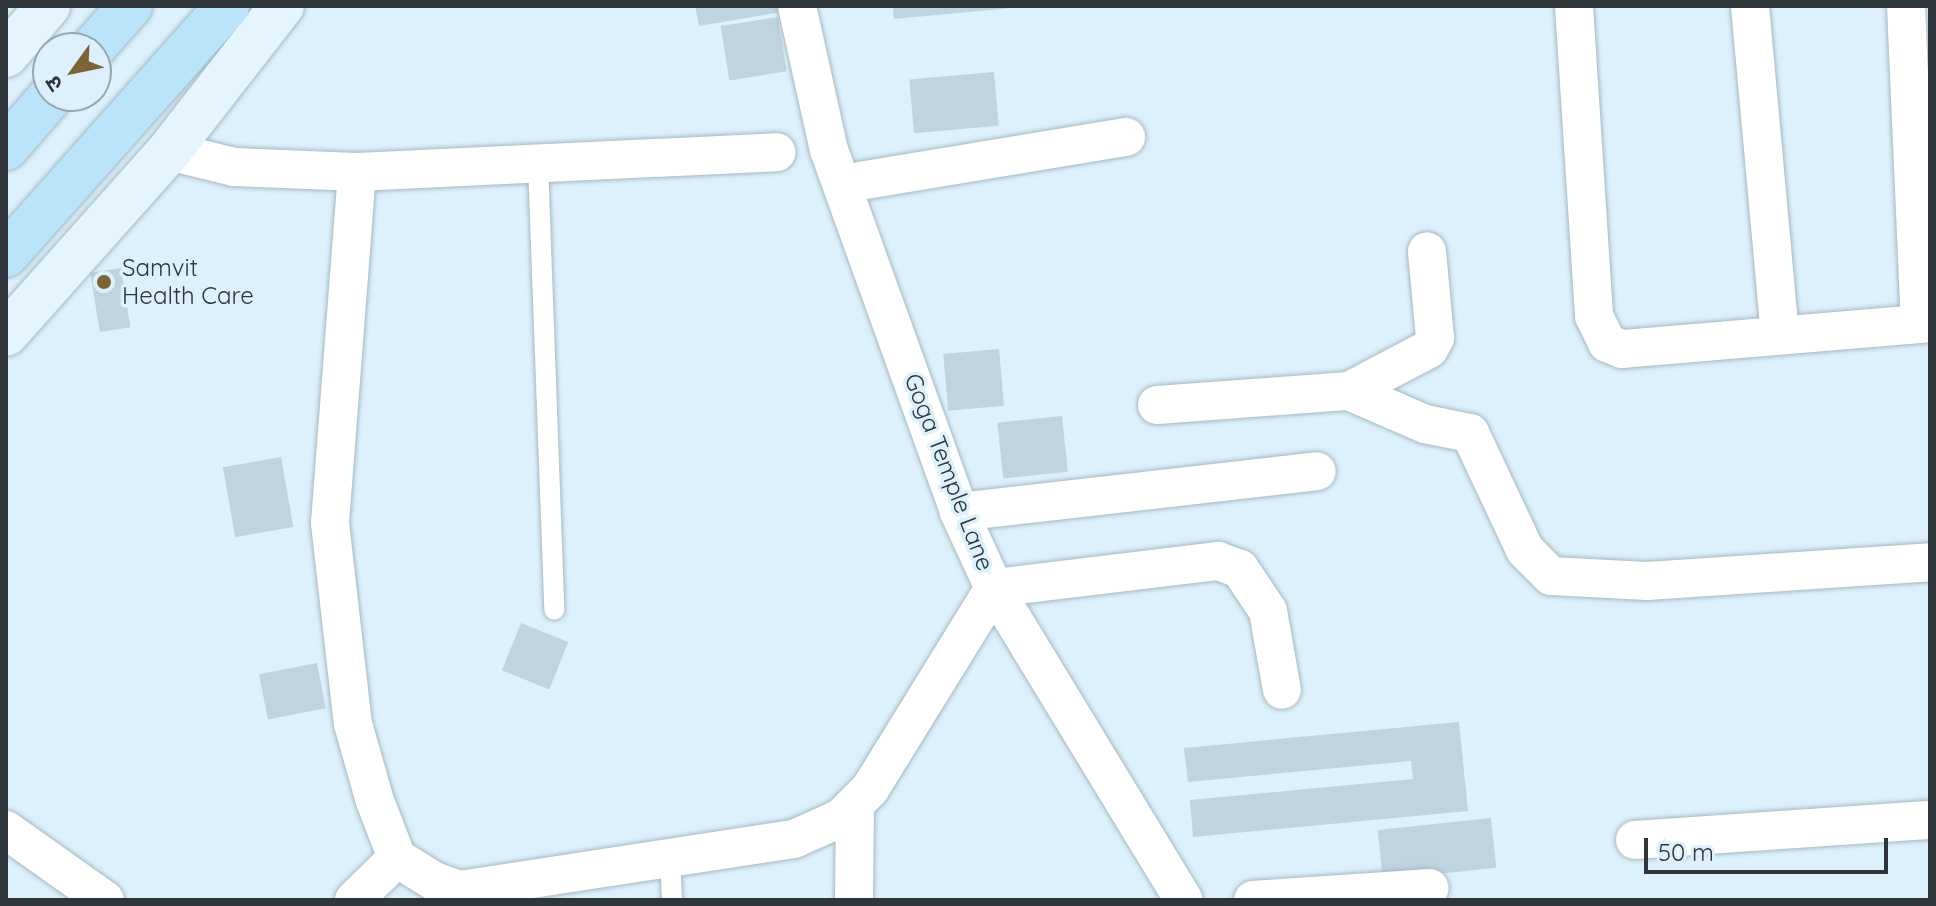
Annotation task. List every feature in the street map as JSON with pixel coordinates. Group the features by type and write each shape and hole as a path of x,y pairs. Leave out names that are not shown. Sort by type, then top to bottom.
{"highway":[{"path":"107,32 130,6"},
{"path":"6,255 227,6"},
{"path":"6,148 37,112"}],"main road":[{"path":"6,55 48,6"},
{"path":"6,334 169,151 282,6"}],"street":[{"name":"Goga Temple Lane","path":"797,6 842,184 959,512 994,588 1184,900"},
{"path":"1574,6 1597,332 1622,349 1925,324 1906,6"},
{"path":"1750,6 1780,334"},
{"path":"842,184 1126,137"},
{"path":"169,151 234,167 357,172 777,152"},
{"path":"357,172 330,523 353,724 397,858 460,890 794,839 855,805 994,588 1218,561 1240,569 1268,611 1282,690"},
{"path":"1157,405 1349,391 1429,349 1435,338 1427,251"},
{"path":"1349,391 1425,424 1470,433 1525,550 1551,576 1647,581 1930,562"},
{"path":"959,512 1317,471"},
{"path":"854,900 855,805"},
{"path":"1635,840 1930,820"},
{"path":"6,830 105,900"},
{"path":"354,900 397,858"},
{"path":"1253,900 1430,888"}],"lane":[{"path":"538,164 554,610"},
{"path":"670,857 672,900"}],"building":[{"path":"695,6 781,6 782,12 699,26"},
{"path":"893,6 1011,6 1011,8 894,19"},
{"path":"778,17 787,71 729,80 721,26"},
{"path":"994,72 999,126 914,133 909,79"},
{"path":"121,268 130,327 100,332 90,273"},
{"path":"999,349 1004,406 948,411 943,354"},
{"path":"1062,416 1068,472 1003,478 997,423"},
{"path":"281,457 293,527 235,537 223,467"},
{"path":"521,623 568,642 549,689 502,670"},
{"path":"317,663 326,708 268,719 259,674"},
{"path":"1459,722 1468,811 1193,837 1190,800 1413,779 1411,761 1188,782 1184,748"},
{"path":"1491,818 1496,868 1383,880 1378,830"}],"place":[{"name":"Samvit Health Care","path":"104,282"}]}
